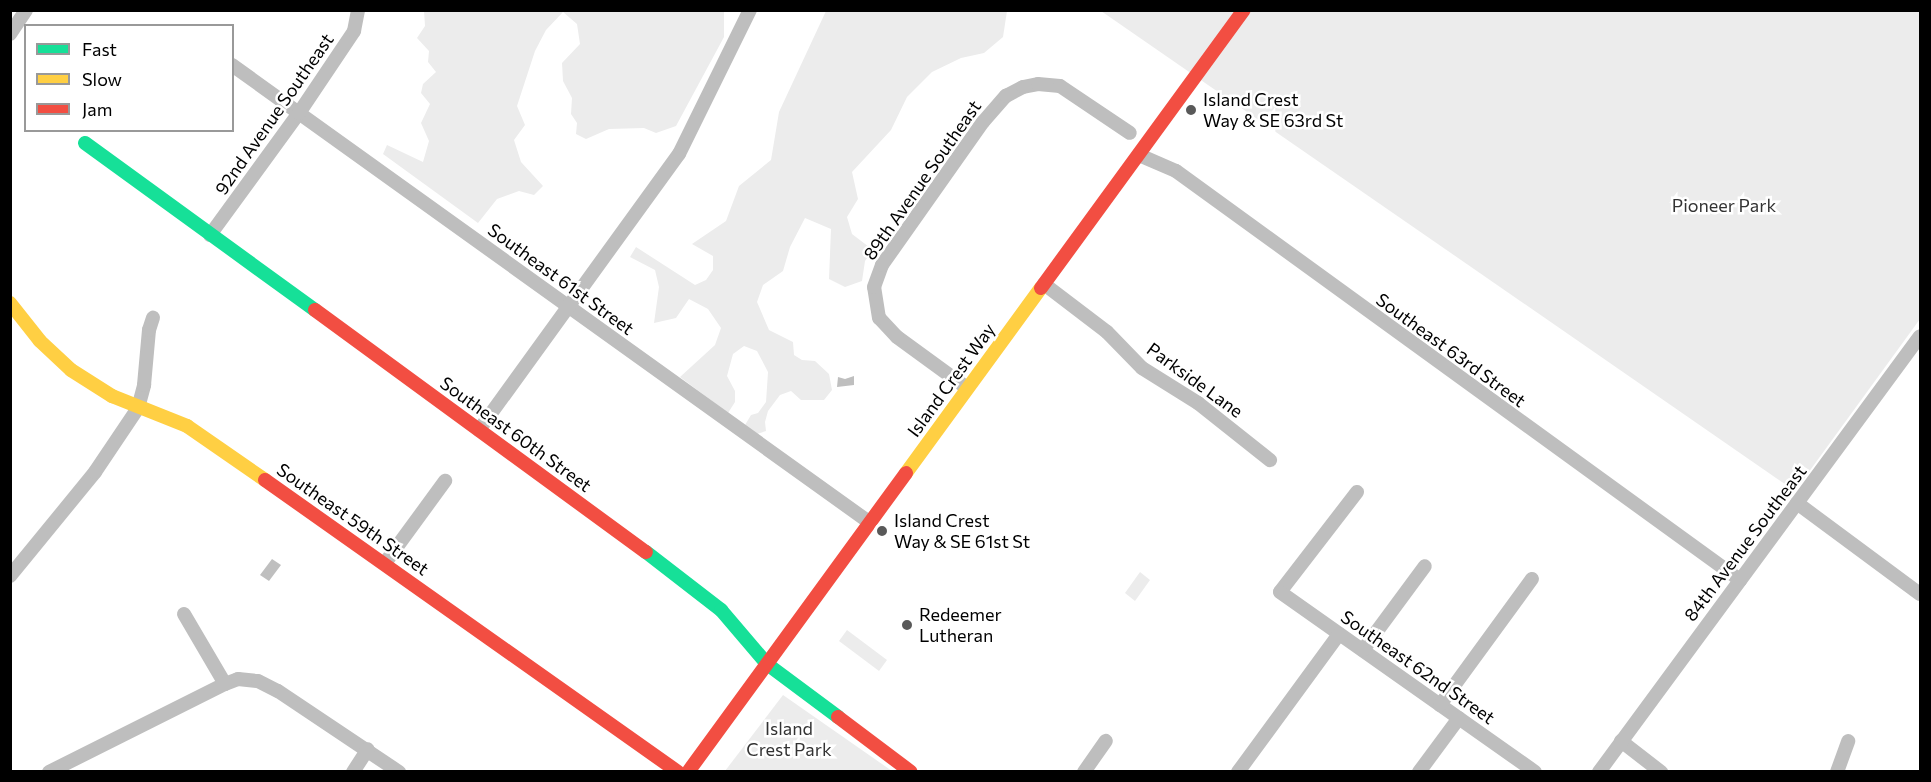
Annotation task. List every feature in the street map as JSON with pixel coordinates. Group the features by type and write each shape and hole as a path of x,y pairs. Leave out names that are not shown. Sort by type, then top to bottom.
{"street":[{"path":"10,34 26,10"},
{"name":"92nd Avenue Southeast","path":"210,235 299,113 354,31 358,10"},
{"path":"479,430 679,154 750,10"},
{"name":"Island Crest Way","path":"688,771 1244,10"},
{"name":"Southeast 61st Street","path":"234,66 869,522"},
{"name":"89th Avenue Southeast","path":"967,388 885,327 875,307 874,287 882,265 983,122 1006,96 1023,87 1038,84 1060,86 1130,133"},
{"name":"Southeast 60th Street","path":"85,143 639,547 721,610 767,664 911,771"},
{"name":"Southeast 63rd Street","path":"1139,155 1176,171 1740,580"},
{"name":"Parkside Lane","path":"1044,284 1107,332 1142,368 1198,403 1270,460"},
{"name":"Southeast 59th Street","path":"10,303 56,357 112,396 138,408 170,417 187,426 678,771"},
{"path":"10,576 95,472 138,408 144,385 148,330 153,318"},
{"name":"84th Avenue Southeast","path":"1599,771 1920,336"},
{"path":"385,563 445,481"},
{"name":"Southeast 62nd Street","path":"1357,492 1280,592 1535,771"},
{"path":"1797,503 1920,594"},
{"path":"1363,650 1425,566"},
{"path":"1440,705 1532,579"},
{"path":"184,614 225,684"},
{"path":"1238,771 1340,634"},
{"path":"49,771 238,679 258,681 278,691 399,771"},
{"path":"1419,771 1458,718"},
{"path":"1084,771 1106,741"},
{"path":"1621,741 1661,771"},
{"path":"1837,771 1848,741"},
{"path":"353,771 368,749"}],"green space":[{"path":"424,11 724,11 724,37 676,126 656,133 644,128 609,129 586,139 576,134 577,123 571,114 572,98 563,81 562,63 580,44 577,24 563,12 546,30 535,51 517,106 525,125 514,140 521,162 543,186 534,195 519,191 497,199 478,223 383,154 387,145 423,162 429,141 421,123 430,104 421,93 423,84 436,72 428,62 429,51 417,38 425,26"},
{"path":"826,11 1007,11 1003,37 984,53 961,58 932,72 907,97 891,130 852,172 858,199 847,217 852,234 873,250 865,261 862,281 845,287 829,279 831,229 805,218 790,247 783,271 763,285 757,302 769,330 793,342 794,355 802,360 815,361 829,374 832,390 824,400 801,400 791,391 780,395 768,411 765,422 766,431 757,434 745,425 751,415 758,413 766,402 768,372 757,351 744,346 733,354 727,376 735,391 735,402 728,413 680,377 715,345 721,328 708,309 689,299 676,318 654,323 659,287 655,270 630,257 636,247 695,285 706,280 713,270 713,256 692,244 726,221 739,186 771,160 779,112"},
{"name":"Pioneer Park","path":"1101,11 1920,11 1920,319 1795,491"},
{"path":"1140,572 1150,580 1135,601 1125,593"},
{"path":"847,630 887,660 879,671 839,641"},
{"name":"Island Crest Park","path":"783,695 892,771 725,771"}],"shaded area":[{"path":"854,376 854,385 837,387 838,377 845,379"},
{"path":"272,559 281,565 269,581 260,575"}],"traffic: fast":[{"path":"85,143 315,310"},
{"path":"646,552 721,610 767,664 838,717"}],"traffic: slow":[{"path":"906,473 1041,288"},
{"path":"10,303 40,341 71,370 112,396 187,426 265,480"}],"traffic: jam":[{"path":"1041,288 1244,10"},
{"path":"315,310 646,552"},
{"path":"688,772 906,473"},
{"path":"265,480 678,772"},
{"path":"838,717 911,772"}],"place":[{"name":"Island Crest Way & SE 63rd St","path":"1191,110"},
{"name":"Island Crest Way & SE 61st St","path":"882,531"},
{"name":"Redeemer Lutheran","path":"907,625"}]}
